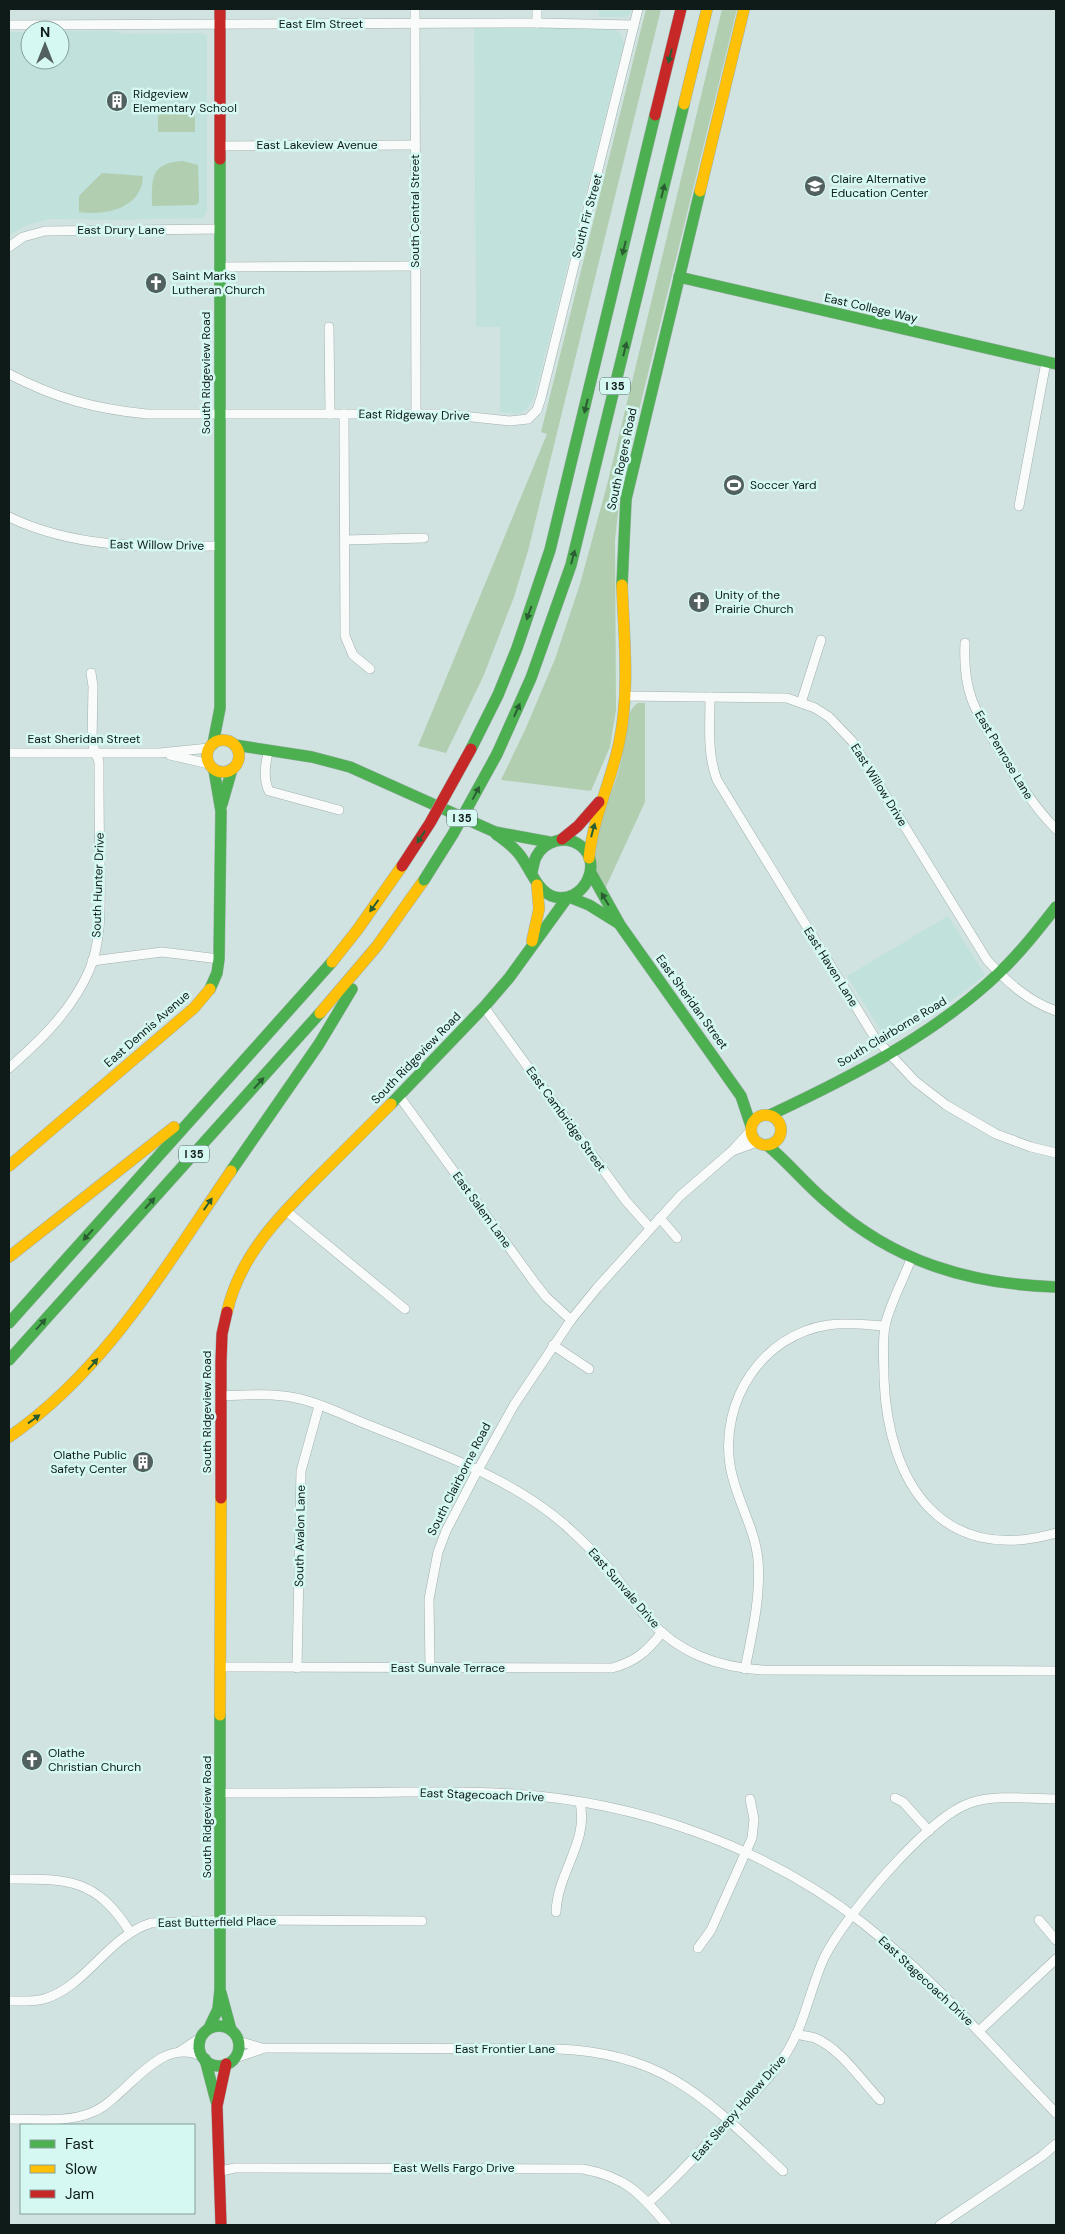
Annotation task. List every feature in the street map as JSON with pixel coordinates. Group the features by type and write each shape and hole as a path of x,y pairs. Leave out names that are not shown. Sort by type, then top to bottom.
{"main road":[{"name":"South Ridgeview Road","path":"211,746 220,708 220,9"},
{"name":"I 35","path":"9,1323 318,979 358,929 402,866 430,823 471,749 498,695 517,648 550,550 681,9"},
{"name":"I 35","path":"9,1360 301,1035 377,946 424,880 458,826 497,754 531,678 571,565 707,9"},
{"name":"South Rogers Road","path":"599,802 618,752 624,696 621,563 626,499 744,9"},
{"name":"East College Way","path":"679,277 1051,363"},
{"name":"South Ridgeview Road","path":"220,708 232,743"},
{"path":"268,753 223,772 212,767 207,756 211,746 221,740 268,753 305,756 343,764 365,772 495,832 549,842 562,839 578,826 599,802"},
{"path":"232,743 239,754 235,767"},
{"name":"East Dennis Avenue","path":"212,767 221,811"},
{"name":"East Dennis Avenue","path":"9,1166 194,1008 211,988 218,973 219,959 221,811 225,789 235,767"},
{"path":"495,832 518,853 532,872 537,885 554,897 568,897 584,887 591,873 589,858 590,841 599,802"},
{"path":"562,839 578,844 589,858"},
{"path":"532,872 537,853 549,842"},
{"name":"East Sheridan Street","path":"591,873 620,924 741,1096 751,1128"},
{"name":"South Ridgeview Road","path":"530,948 539,909 537,885"},
{"name":"South Ridgeview Road","path":"220,1990 222,1334 233,1291 248,1258 261,1238 285,1210 399,1096 484,1007 510,978 568,897"},
{"name":"East Sheridan Street","path":"568,897 589,905 620,924"},
{"name":"South Clairborne Road","path":"767,1115 796,1105 934,1026 999,974 1036,933 1056,907"},
{"path":"9,1437 59,1399 83,1375 120,1331 319,1044 377,946"},
{"path":"9,1257 214,1094"},
{"name":"East Sheridan Street","path":"741,1096 767,1115"},
{"name":"South Clairborne Road","path":"781,1131 796,1105"},
{"path":"789,1162 781,1131 775,1118 767,1115 754,1120 751,1128 762,1144 789,1162 827,1202 851,1222 895,1252 929,1266 990,1282 1056,1287"},
{"path":"762,1144 773,1143 781,1131"},
{"path":"220,1990 218,2009 209,2028 200,2038 200,2051 204,2058 218,2106 221,2225"},
{"path":"218,2106 230,2061 238,2050 238,2040 231,2030 227,2009 220,1990"},
{"path":"209,2028 222,2026 231,2030"},
{"path":"204,2058 213,2065 230,2061"}],"street":[{"name":"South Central Street","path":"415,9 416,414"},
{"path":"537,9 537,23"},
{"name":"South Fir Street","path":"528,419 537,410 541,398 638,9"},
{"name":"East Elm Street","path":"9,25 537,23 634,25"},
{"name":"East Lakeview Avenue","path":"220,146 415,145"},
{"name":"East Drury Lane","path":"9,247 23,237 45,231 220,230"},
{"path":"220,267 415,266"},
{"path":"330,327 330,414"},
{"path":"1019,506 1051,363"},
{"name":"East Ridgeway Drive","path":"9,374 61,398 115,411 147,414 416,414 465,415 510,422 528,419"},
{"path":"344,414 345,636 353,655 370,669"},
{"name":"East Willow Drive","path":"9,517 48,532 112,545 142,547 220,546"},
{"path":"345,540 424,538"},
{"path":"801,703 821,640"},
{"name":"East Penrose Lane","path":"964,643 966,676 972,700 980,718 1024,789 1041,814 1056,830"},
{"name":"South Hunter Drive","path":"9,1068 53,1026 68,1007 88,972 92,961 100,898 99,762 92,742 93,686 91,673"},
{"name":"East Willow Drive","path":"624,696 778,697 815,708 829,717 852,741 987,960 999,974 1022,994 1056,1011"},
{"name":"East Haven Lane","path":"710,697 710,748 717,780 874,1038 916,1081 946,1105 974,1122 1016,1142 1056,1154"},
{"name":"East Sheridan Street","path":"9,753 160,753 211,746"},
{"name":"East Sheridan Street","path":"160,753 193,759 212,767"},
{"path":"268,753 265,780 269,791 339,810"},
{"path":"92,961 162,952 219,959"},
{"name":"East Cambridge Street","path":"484,1007 626,1201 650,1228"},
{"name":"East Salem Lane","path":"399,1096 535,1283 546,1297 571,1320"},
{"name":"South Clairborne Road","path":"430,1668 429,1599 432,1574 446,1531 477,1470 514,1405 571,1320 650,1228 703,1175 732,1152 751,1128"},
{"name":"South Clairborne Road","path":"732,1152 762,1144"},
{"path":"285,1210 405,1309"},
{"path":"660,1218 676,1238"},
{"path":"911,1259 885,1326 884,1374 888,1418 900,1465 909,1484 923,1502 938,1516 955,1526 987,1538 1018,1541 1056,1533"},
{"path":"745,1669 759,1576 753,1537 730,1466 728,1432 738,1394 760,1363 774,1349 800,1334 834,1324 885,1326"},
{"path":"554,1345 589,1369"},
{"name":"East Sunvale Drive","path":"221,1396 279,1395 299,1399 477,1470 519,1492 564,1524 611,1570 648,1619 671,1640 701,1657 728,1667 745,1669 1056,1671"},
{"name":"South Avalon Lane","path":"297,1668 301,1471 319,1406"},
{"name":"East Sunvale Terrace","path":"221,1667 612,1668 625,1665 638,1658 652,1646 662,1632"},
{"name":"East Stagecoach Drive","path":"220,1793 500,1793 580,1802 653,1818 698,1833 745,1853 793,1877 852,1915 903,1956 979,2032 1056,2114"},
{"path":"896,1798 903,1802 929,1831"},
{"path":"698,1948 711,1930 754,1828 753,1807 750,1799"},
{"name":"East Sleepy Hollow Drive","path":"649,2202 678,2177 775,2069 787,2052 796,2034 824,1958 852,1915 872,1889 929,1831 960,1807 976,1801 994,1799 1056,1799"},
{"path":"556,1912 559,1886 580,1839 583,1816 580,1802"},
{"path":"9,1879 52,1879 84,1886 111,1905 130,1932"},
{"name":"East Butterfield Place","path":"9,2002 42,1999 63,1990 118,1940 150,1923 220,1920 422,1921"},
{"path":"1039,1920 1056,1940"},
{"path":"979,2032 1056,1959"},
{"path":"796,2034 815,2038 828,2046 842,2058 880,2100"},
{"path":"9,2120 71,2118 95,2112 117,2097 150,2066 162,2058 179,2052 200,2038"},
{"path":"238,2040 262,2048"},
{"path":"230,2061 262,2048"},
{"name":"East Frontier Lane","path":"262,2048 558,2049 607,2054 658,2070 682,2083 729,2120 783,2171"},
{"path":"179,2052 194,2053 204,2058"},
{"path":"940,2225 953,2222 1056,2144"},
{"name":"East Wells Fargo Drive","path":"220,2171 235,2168 583,2169 614,2177 649,2202 667,2225"}],"shaded area":[{"path":"599,9 632,9 629,15 625,17 599,17"},
{"path":"474,28 612,28 620,33 624,43 534,398 527,409 518,414 500,412 500,327 476,327"},
{"path":"70,31 115,31 124,34 202,33 207,36 207,212 202,218 50,219 27,225 9,235 9,32 20,32 20,70 70,70"},
{"path":"948,916 985,975 939,1010 887,1040 847,976"}],"green space":[{"path":"646,9 661,9 528,551 514,597 483,677 446,753 418,746 547,434 541,432"},
{"path":"722,9 737,9 621,484 615,540 616,710 610,747 591,791 501,780 525,730 555,659 580,584 607,485"},
{"path":"158,111 195,111 195,132 158,132"},
{"path":"183,161 198,165 199,202 196,205 152,206 152,187 155,174 164,165"},
{"path":"102,173 143,176 141,187 136,196 121,208 100,213 79,212 79,196"},
{"path":"638,703 645,703 645,802 605,889 595,865 594,849 596,837 619,769 627,720"}],"traffic: fast":[{"path":"497,754 531,678 571,565 684,104"},
{"path":"471,749 498,695 517,648 550,550 655,115"},
{"path":"213,744 220,708 220,159"},
{"path":"622,585 626,499 700,191"},
{"path":"679,277 1056,364"},
{"path":"235,745 312,757 350,767 495,832 549,842"},
{"path":"424,880 453,834 497,754"},
{"path":"222,804 232,769"},
{"path":"210,989 217,973 219,959 221,811 214,770"},
{"path":"496,834 517,851 543,890 555,897 565,898 574,895 582,889 587,881 591,863 588,854 581,846 569,840 562,840 550,843 540,851 535,859 532,872"},
{"path":"591,873 620,925 741,1096 751,1126"},
{"path":"569,897 589,905 618,923"},
{"path":"391,1104 484,1007 509,978 567,898"},
{"path":"770,1115 861,1070 947,1016 999,973 1029,941 1056,907"},
{"path":"9,1323 332,962"},
{"path":"231,1171 319,1044 352,989"},
{"path":"9,1360 320,1013"},
{"path":"767,1145 820,1196 853,1223 879,1241 906,1255 963,1275 993,1281 1056,1287"},
{"path":"209,2028 218,2009 220,1990 220,1715"},
{"path":"221,1993 231,2030"},
{"path":"219,2026 233,2032 239,2046 233,2060 219,2066 205,2060 199,2046 205,2032 219,2026"},
{"path":"205,2059 216,2101"}],"traffic: slow":[{"path":"684,104 707,9"},
{"path":"700,191 744,9"},
{"path":"589,858 594,828 616,757 622,724 625,684 622,585"},
{"path":"223,740 229,741 234,745 238,750 239,756 238,762 234,767 229,771 223,772 217,771 212,767 208,762 207,756 208,750 212,745 217,741 223,740"},
{"path":"332,962 358,929 402,866"},
{"path":"320,1013 377,946 424,880"},
{"path":"532,941 539,909 537,885"},
{"path":"9,1166 194,1008 210,989"},
{"path":"227,1312 233,1291 242,1271 265,1235 293,1203 391,1104"},
{"path":"766,1115 777,1119 781,1130 777,1141 766,1145 755,1141 751,1130 755,1119 766,1115"},
{"path":"9,1257 174,1127"},
{"path":"9,1437 44,1410 75,1381 104,1349 157,1280 231,1171"},
{"path":"220,1715 221,1498"}],"traffic: jam":[{"path":"220,9 220,159"},
{"path":"655,115 681,9"},
{"path":"402,866 430,823 471,749"},
{"path":"562,839 578,826 599,802"},
{"path":"221,1498 221,1362 222,1334 227,1312"},
{"path":"221,2225 217,2106 226,2064"}],"place":[{"name":"Ridgeview Elementary School","path":"117,101"},
{"name":"Claire Alternative Education Center","path":"815,186"},
{"name":"Saint Marks Lutheran Church","path":"156,283"},
{"name":"Soccer Yard","path":"734,485"},
{"name":"Unity of the Prairie Church","path":"699,602"},
{"name":"Olathe Public Safety Center","path":"143,1462"},
{"name":"Olathe Christian Church","path":"32,1760"}]}
